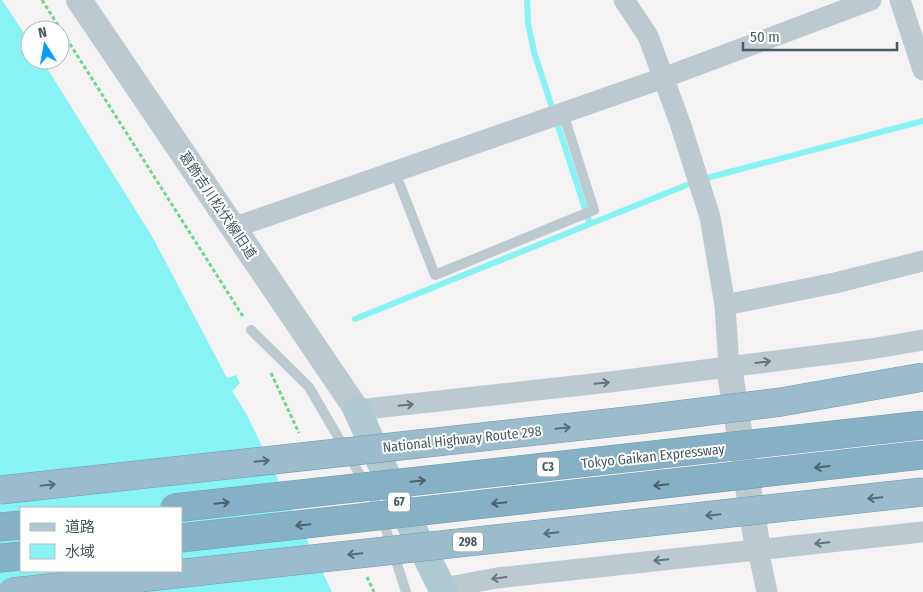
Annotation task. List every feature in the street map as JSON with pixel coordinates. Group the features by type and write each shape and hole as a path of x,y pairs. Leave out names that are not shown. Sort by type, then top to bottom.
{"highway":[{"name":"National Highway Route 298","path":"0,490 781,402 923,377"},
{"path":"702,450 923,408"},
{"name":"Tokyo Gaikan Expressway","path":"182,507 923,425"},
{"name":"C3","path":"182,538 923,455"},
{"name":"298","path":"12,592 923,492"},
{"path":"0,527 20,525"},
{"path":"0,558 20,556"}],"main road":[{"name":"67","path":"357,410 389,503 444,590"}],"street":[{"name":"葛飾吉川松伏線旧道","path":"79,0 357,410"},
{"path":"624,0 648,36 680,123 710,217 725,305 729,366 758,550 767,592"},
{"path":"233,228 663,78 871,0"},
{"path":"900,0 923,70"},
{"path":"725,305 835,283 923,261"},
{"path":"357,410 610,382 870,349 923,340"},
{"path":"444,590 497,578 923,532"}],"lane":[{"path":"395,172 435,275 594,210 564,113"},
{"path":"251,330 309,387 389,503 406,592"}],"path":[{"path":"42,0 251,330"},
{"path":"268,366 302,438"},
{"path":"365,574 374,592"}],"water":[{"path":"0,0 2,0 20,27 20,70 48,70 153,238 227,378 236,375 240,383 232,391 247,415 332,592 0,592"}],"waterway":[{"path":"355,319 590,224 534,52 528,23 527,0"},
{"path":"590,224 707,178 923,121"}]}
